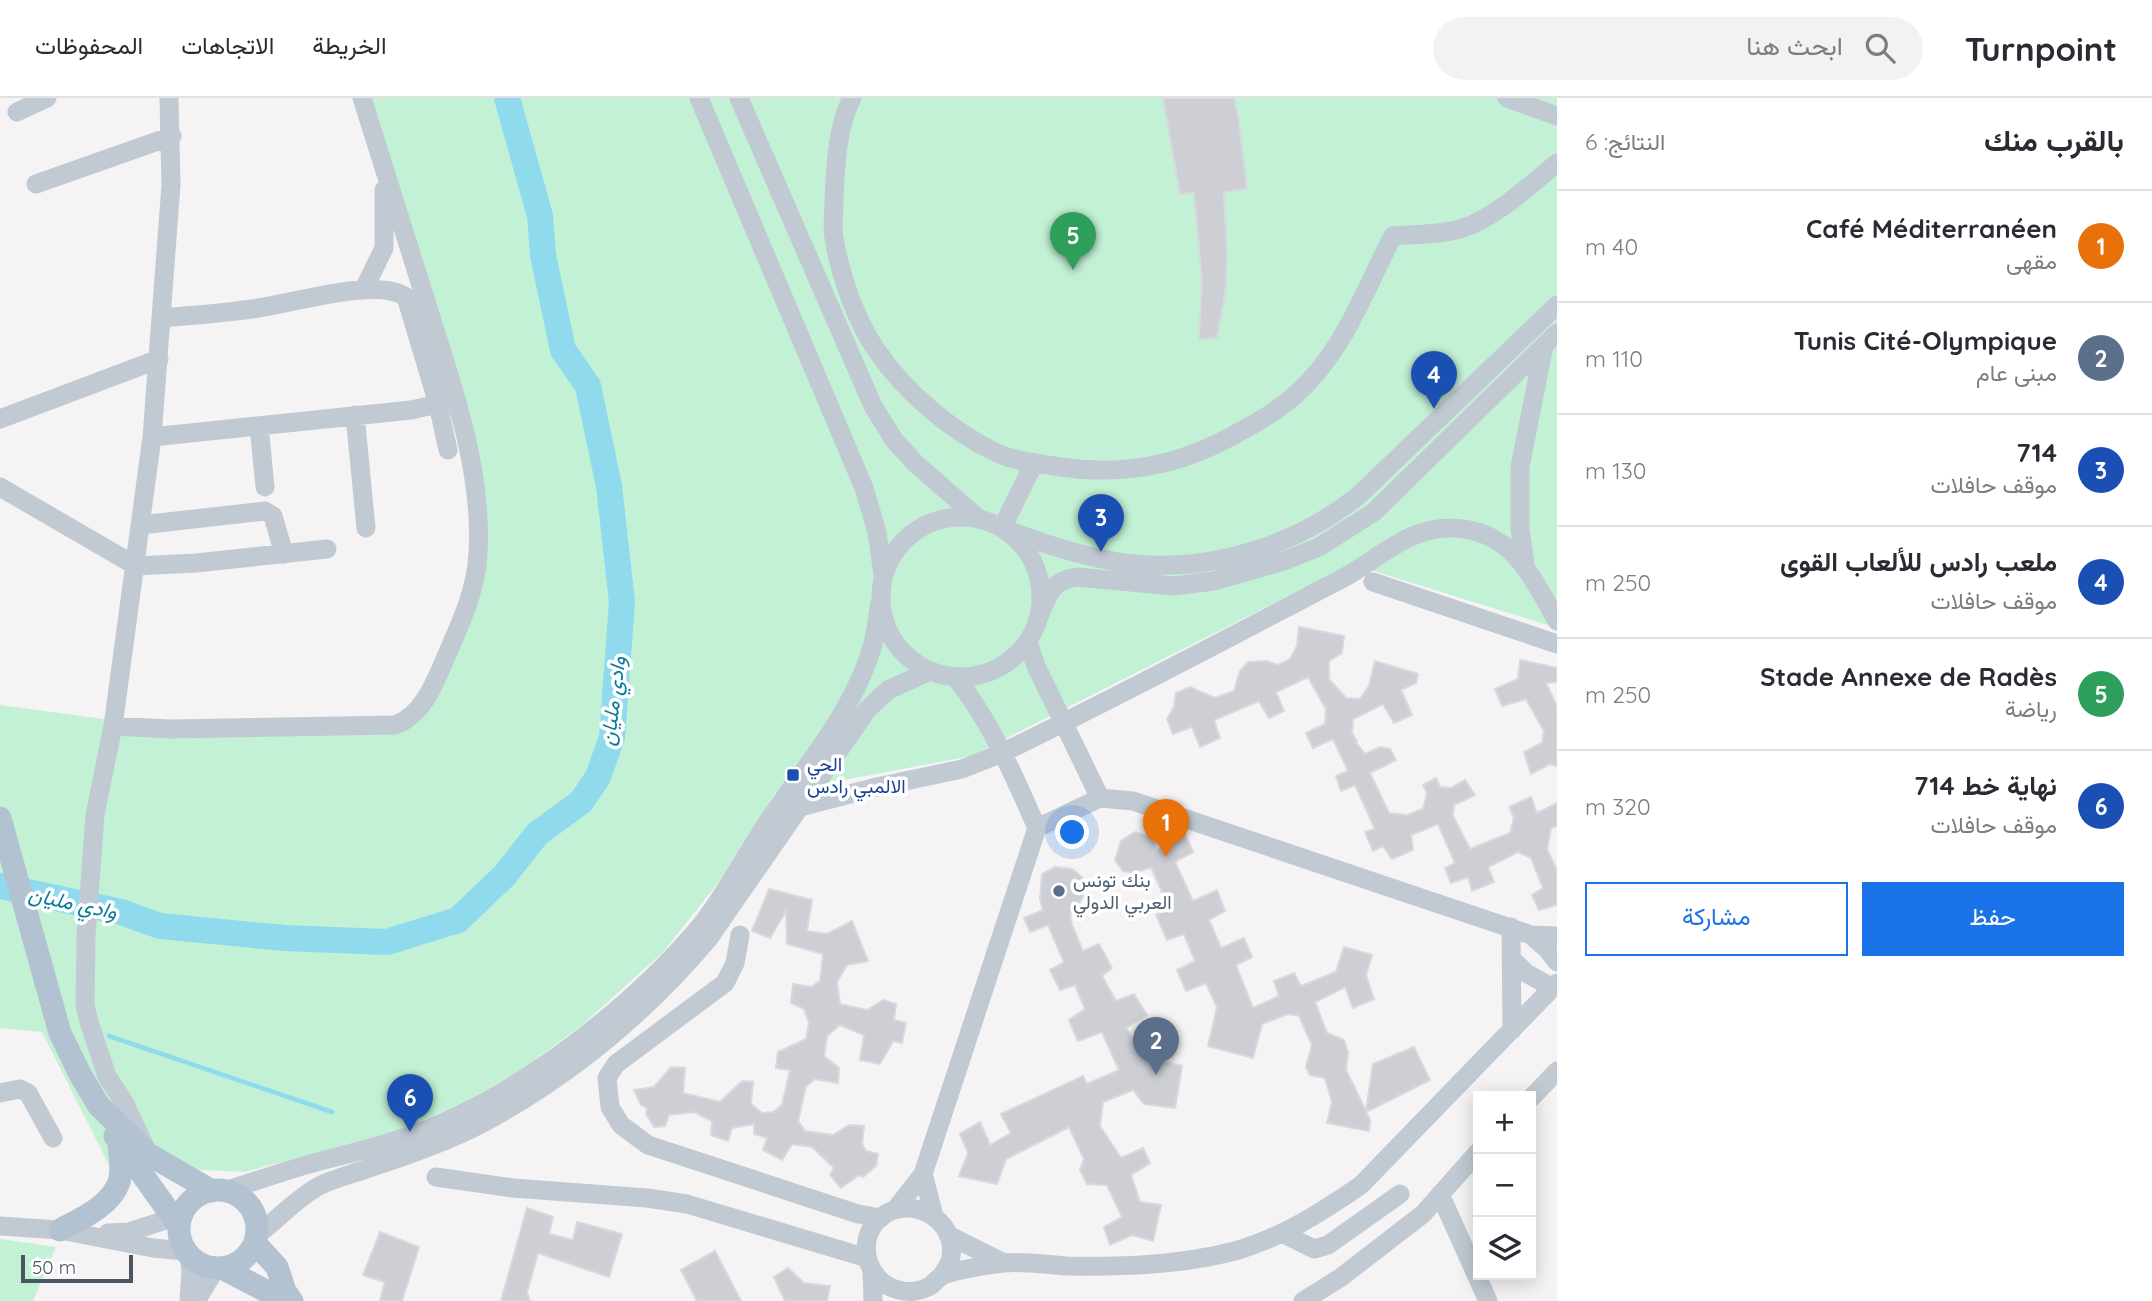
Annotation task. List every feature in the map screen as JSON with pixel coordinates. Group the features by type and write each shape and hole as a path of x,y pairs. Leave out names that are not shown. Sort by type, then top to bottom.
{"main road":[{"path":"0,818 60,1033 99,1106 148,1154 219,1191 237,1195 253,1212 257,1223 256,1239 242,1260 219,1268"},
{"path":"99,1106 103,1121 177,1219 180,1240 187,1253 206,1267 219,1268 285,1301"},
{"path":"60,1230 91,1213 119,1183 121,1165 118,1141"},
{"path":"177,1219 192,1199 219,1191"},
{"path":"256,1239 277,1268 285,1291 292,1301"}],"street":[{"path":"17,112 47,98"},
{"path":"148,1154 125,1104 107,1076 89,1022 85,989 86,936 95,816 113,726 152,437 171,185 172,136 169,98"},
{"path":"113,726 170,729 396,725 412,716 439,674 464,615 478,557 477,503 467,445 449,377 362,98"},
{"path":"219,1191 404,1138 467,1111 558,1056 627,1001 661,969 703,922 838,722 866,662 873,644 883,575 877,532 864,488 699,98"},
{"path":"739,98 873,406 894,440 916,464 978,519"},
{"path":"852,98 839,142 835,177 834,236 844,281 876,351 908,388 945,420 999,454 1075,469 1149,467 1213,447 1267,416 1295,396 1338,345 1393,236 1441,233 1464,228 1484,218 1557,163"},
{"path":"1507,98 1557,117"},
{"path":"36,184 172,136"},
{"path":"364,289 384,248 384,194 387,177"},
{"path":"162,318 258,309 364,289 391,290 406,297 438,404 448,450"},
{"path":"883,575 893,553 910,535 930,522 954,517 978,519 1058,549 1110,561 1148,565 1212,561 1280,542 1337,513 1358,496 1557,305"},
{"path":"880,602 888,631 905,655 930,671 955,677 983,674 1008,662 1028,642 1054,587 1068,578 1174,586 1214,581 1284,561 1319,547 1374,512 1550,339"},
{"path":"1525,564 1520,529 1520,467 1550,339"},
{"path":"0,419 159,359"},
{"path":"152,437 438,404"},
{"path":"355,415 366,528"},
{"path":"259,426 265,486"},
{"path":"1003,529 1034,463"},
{"path":"0,487 136,566 327,549"},
{"path":"141,525 265,511 273,516 284,554"},
{"path":"800,807 962,769 1002,753 1349,575 1406,538 1421,532 1453,528 1473,531 1508,548 1525,564 1557,621"},
{"path":"1003,529 1023,546 1036,567 1041,592 1039,617"},
{"path":"1373,582 1557,644"},
{"path":"1028,642 1036,666 1100,798"},
{"path":"256,1239 301,1196 322,1184 409,1155 477,1126 536,1092 594,1051 646,1006 683,969 736,900 867,709 888,690 930,671"},
{"path":"873,1301 867,1238 875,1224 888,1214 923,1174 1037,828 972,697 955,677"},
{"path":"1037,828 1100,798 1133,801 1531,935 1557,936"},
{"path":"1511,928 1512,1030"},
{"path":"740,935 735,963 725,983 616,1064 607,1078 610,1107 621,1125 648,1145 858,1214 888,1214 903,1207 919,1208 934,1216 948,1235 951,1244 950,1261 936,1281 912,1301"},
{"path":"1531,935 1557,962"},
{"path":"436,1177 513,1188 647,1198 687,1204 869,1264 883,1283 898,1290 914,1292 936,1281 1004,1263 1141,1266 1235,1251 1282,1233 1336,1203 1361,1185 1555,986 1526,973 1512,959"},
{"path":"1536,1093 1557,1071"},
{"path":"0,1093 20,1089 28,1093 53,1138"},
{"path":"1303,1301 1340,1278 1423,1214 1476,1154"},
{"path":"923,1174 934,1216"},
{"path":"1282,1233 1314,1249 1328,1245 1400,1194"},
{"path":"1440,1194 1488,1301"},
{"path":"87,1234 129,1232 177,1219"},
{"path":"0,1226 60,1230 187,1253 191,1271 189,1301"},
{"path":"948,1235 1004,1263"},
{"path":"196,1301 219,1268"}],"green space":[{"path":"368,98 1557,98 1557,628 1351,564 971,756 775,793 725,874 663,952 583,1024 524,1068 463,1103 400,1130 245,1172 109,1165 42,1032 0,1028 0,705 103,719 382,734 431,701 487,528"},
{"path":"0,1239 56,1247 33,1301 0,1301"}],"building":[{"path":"1163,98 1234,98 1247,189 1224,192 1227,259 1225,295 1217,338 1199,339 1202,280 1194,193 1180,194"},
{"path":"1299,627 1344,636 1342,653 1329,661 1329,679 1346,698 1360,699 1369,686 1375,661 1418,674 1416,683 1401,690 1412,715 1394,723 1383,704 1353,719 1352,733 1365,754 1380,747 1390,749 1396,760 1370,773 1389,813 1407,815 1423,809 1427,793 1423,785 1436,778 1440,787 1451,788 1465,780 1475,795 1454,805 1453,816 1470,849 1510,833 1514,818 1509,807 1531,797 1537,813 1557,803 1557,826 1551,828 1547,849 1557,870 1557,905 1539,910 1532,895 1543,888 1531,858 1518,852 1488,867 1494,882 1472,891 1468,877 1451,883 1445,868 1455,863 1438,824 1411,835 1413,850 1392,859 1383,846 1373,851 1365,832 1375,829 1355,785 1341,791 1336,776 1348,771 1333,739 1313,748 1306,733 1325,724 1326,709 1308,677 1276,692 1284,711 1269,718 1259,701 1214,720 1220,738 1200,747 1192,727 1173,734 1167,719 1174,707 1176,693 1190,687 1215,698 1234,691 1240,671 1248,662 1267,661 1278,665 1290,659 1297,646"},
{"path":"1520,660 1557,668 1557,682 1546,683 1557,706 1557,766 1550,764 1531,774 1524,752 1542,743 1544,731 1526,699 1502,706 1495,689 1518,679"},
{"path":"1135,832 1153,838 1156,851 1185,835 1193,852 1175,862 1193,901 1217,890 1225,911 1209,920 1221,948 1244,938 1252,957 1236,965 1253,1008 1279,996 1274,981 1294,973 1301,986 1336,972 1344,947 1372,955 1366,975 1374,999 1353,1008 1345,987 1315,1002 1327,1033 1344,1040 1348,1052 1346,1070 1366,1111 1373,1064 1414,1047 1430,1080 1366,1112 1370,1120 1369,1131 1327,1123 1332,1102 1325,1078 1310,1075 1306,1067 1312,1045 1299,1016 1288,1014 1262,1024 1253,1058 1208,1046 1217,1007 1206,983 1186,991 1177,970 1195,961 1184,934 1167,940 1156,915 1169,908 1151,867 1135,873 1123,871 1115,860 1121,841"},
{"path":"1055,867 1072,869 1082,877 1085,893 1070,915 1083,951 1099,944 1112,968 1102,976 1116,1001 1134,994 1147,1015 1126,1028 1144,1056 1182,1066 1175,1108 1144,1104 1133,1090 1103,1102 1100,1126 1121,1158 1143,1148 1150,1163 1131,1175 1140,1202 1161,1205 1153,1241 1132,1235 1110,1245 1104,1227 1122,1217 1107,1185 1087,1184 1080,1170 1084,1159 1069,1127 1006,1159 997,1184 959,1176 968,1153 960,1134 980,1122 990,1145 1011,1133 1001,1114 1083,1076 1087,1084 1119,1070 1102,1032 1078,1041 1069,1020 1085,1009 1075,985 1060,990 1050,970 1064,962 1048,925 1030,932 1024,918 1043,910 1040,899 1042,874"},
{"path":"769,889 812,900 807,931 827,934 852,921 868,961 847,965 837,982 840,1004 867,1010 883,1000 896,1004 894,1020 906,1023 902,1043 893,1041 880,1064 860,1060 864,1035 840,1025 827,1036 824,1056 839,1068 838,1083 815,1079 806,1086 798,1121 805,1131 833,1135 849,1125 864,1126 862,1144 866,1151 878,1154 876,1166 863,1177 859,1175 841,1188 830,1175 834,1168 812,1147 792,1144 782,1160 763,1150 767,1138 754,1134 754,1124 732,1128 728,1141 711,1135 712,1121 694,1112 669,1115 665,1126 654,1127 646,1114 647,1108 641,1105 634,1090 654,1087 671,1067 685,1068 683,1093 720,1102 742,1081 753,1082 751,1104 762,1113 773,1112 782,1105 790,1070 776,1068 778,1052 806,1039 809,1023 804,1009 791,1003 793,984 811,987 820,981 823,954 787,944 786,911 770,938 752,931"},
{"path":"527,1208 553,1217 549,1234 573,1240 577,1222 622,1234 609,1277 538,1253 527,1293 530,1301 501,1301"},
{"path":"380,1232 419,1247 402,1301 380,1301 385,1282 363,1275"},
{"path":"715,1251 741,1301 697,1301 681,1270"},
{"path":"788,1268 804,1283 830,1286 827,1301 785,1301 774,1277"}],"waterway":[{"name":"وادي مليان","path":"0,886 121,912 160,926 284,938 387,942 458,920 505,875 537,834 581,802 598,777 612,737 622,602 609,486 588,386 563,350 543,255 540,216 507,98"},
{"path":"109,1036 332,1112"}],"place":[{"name":"Stade Annexe de Radès","path":"1073,270"},
{"name":"ملعب رادس للألعاب القوى","path":"1434,409"},
{"name":"714","path":"1101,552"},
{"name":"الحي الالمبي رادس","path":"793,775"},
{"name":"Café Méditerranéen","path":"1166,857"},
{"name":"بنك تونس العربي الدولي","path":"1059,891"},
{"name":"Tunis Cité-Olympique","path":"1156,1075"},
{"name":"نهاية خط 714","path":"410,1132"}]}
